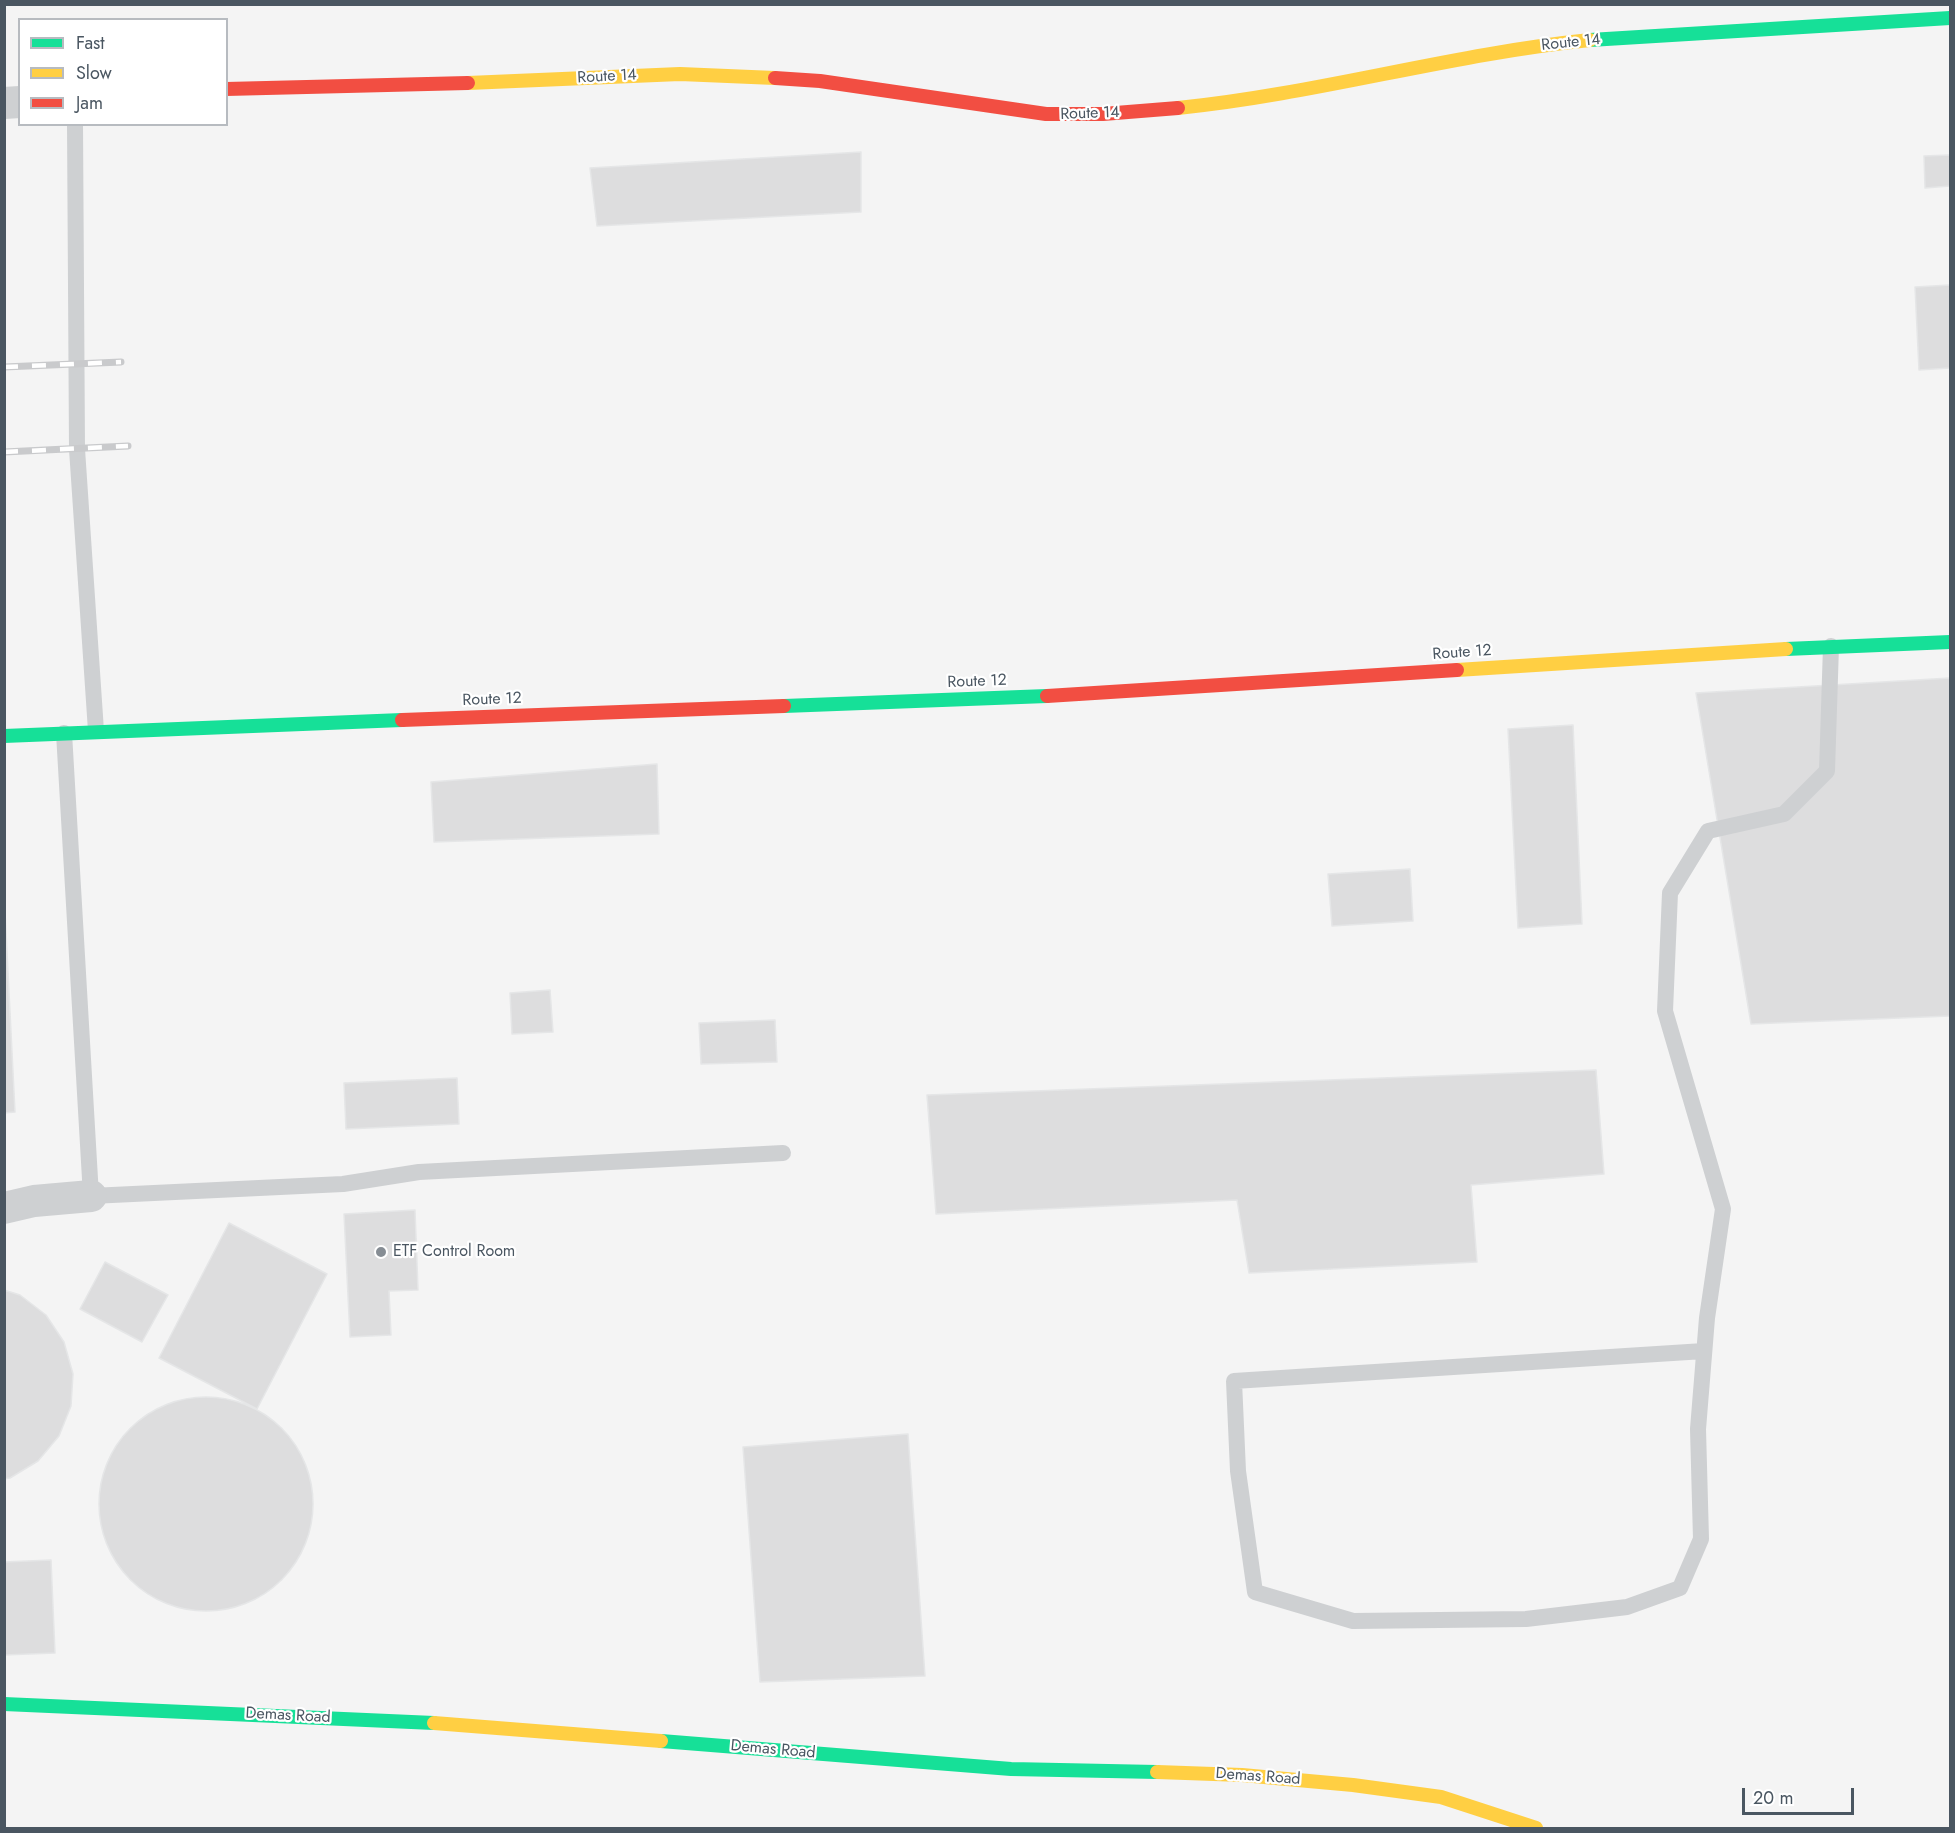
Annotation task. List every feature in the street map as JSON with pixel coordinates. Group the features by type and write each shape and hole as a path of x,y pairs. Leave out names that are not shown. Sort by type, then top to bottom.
{"street":[{"name":"Route 14","path":"228,89 485,83 680,74 724,75 820,81 1057,116 1090,115 1179,108 1258,97 1482,55 1584,41 1645,35 1950,18"},
{"name":"Route 12","path":"4,736 1054,696 1832,646 1950,642"},
{"path":"4,1208 34,1201 91,1196"},
{"name":"Demas Road","path":"4,1704 444,1723 1011,1769 1242,1775 1353,1785 1442,1797 1536,1828"}],"lane":[{"path":"75,126 77,449 96,731"},
{"path":"1704,1351 1234,1381 1238,1471 1255,1592 1353,1621 1526,1619 1627,1606 1680,1588 1701,1539 1698,1428 1707,1318 1723,1209 1665,1011 1670,893 1708,831 1784,814 1827,771 1832,646"},
{"path":"64,733 91,1196 343,1184 419,1172 783,1153"}],"building":[{"path":"861,152 861,212 597,226 590,168"},
{"path":"1950,155 1950,186 1925,188 1924,156"},
{"path":"1950,285 1950,368 1919,370 1915,287"},
{"path":"1950,678 1950,1016 1751,1024 1696,693"},
{"path":"1573,725 1582,924 1518,928 1508,729"},
{"path":"657,764 659,834 434,842 431,782"},
{"path":"1410,869 1413,921 1332,926 1328,874"},
{"path":"4,892 15,1112 4,1113"},
{"path":"550,990 553,1032 512,1034 510,993"},
{"path":"775,1020 777,1062 701,1064 699,1023"},
{"path":"1596,1070 1604,1174 1471,1185 1477,1262 1249,1273 1237,1200 936,1214 927,1095"},
{"path":"457,1078 459,1124 346,1129 344,1083"},
{"name":"ETF Control Room","path":"415,1210 418,1290 389,1291 391,1335 350,1337 344,1214"},
{"path":"229,1223 327,1274 257,1409 159,1358"},
{"path":"105,1262 168,1295 142,1342 80,1309"},
{"path":"4,1290 20,1295 46,1315 64,1342 73,1374 71,1406 59,1436 38,1461 10,1478 4,1479"},
{"path":"195,1397 217,1397 237,1401 257,1409 282,1428 301,1453 309,1473 313,1504 309,1535 301,1555 282,1580 257,1599 237,1607 217,1611 195,1611 175,1607 155,1599 123,1572 111,1555 103,1535 99,1515 99,1493 103,1473 111,1453 138,1421 155,1409 175,1401"},
{"path":"908,1434 925,1676 760,1682 743,1447"},
{"path":"51,1560 55,1653 4,1655 4,1562"}],"railway":[{"path":"4,367 121,362"},
{"path":"4,452 128,446"}],"traffic: fast":[{"path":"1590,40 1950,18"},
{"path":"1786,649 1950,642"},
{"path":"784,706 1047,696"},
{"path":"4,736 402,720"},
{"path":"4,1704 434,1723"},
{"path":"661,1741 1011,1769 1157,1772"}],"traffic: slow":[{"path":"1178,108 1230,102 1538,46 1590,40"},
{"path":"468,83 680,74 775,78"},
{"path":"1457,670 1786,649"},
{"path":"434,1723 661,1741"},
{"path":"1157,1772 1242,1775 1353,1785 1441,1797 1536,1828"}],"traffic: jam":[{"path":"775,78 820,81 1046,114 1103,114 1178,108"},
{"path":"228,89 468,83"},
{"path":"1047,696 1457,670"},
{"path":"402,720 784,706"}],"place":[{"name":"ETF Control Room","path":"381,1252"}]}
